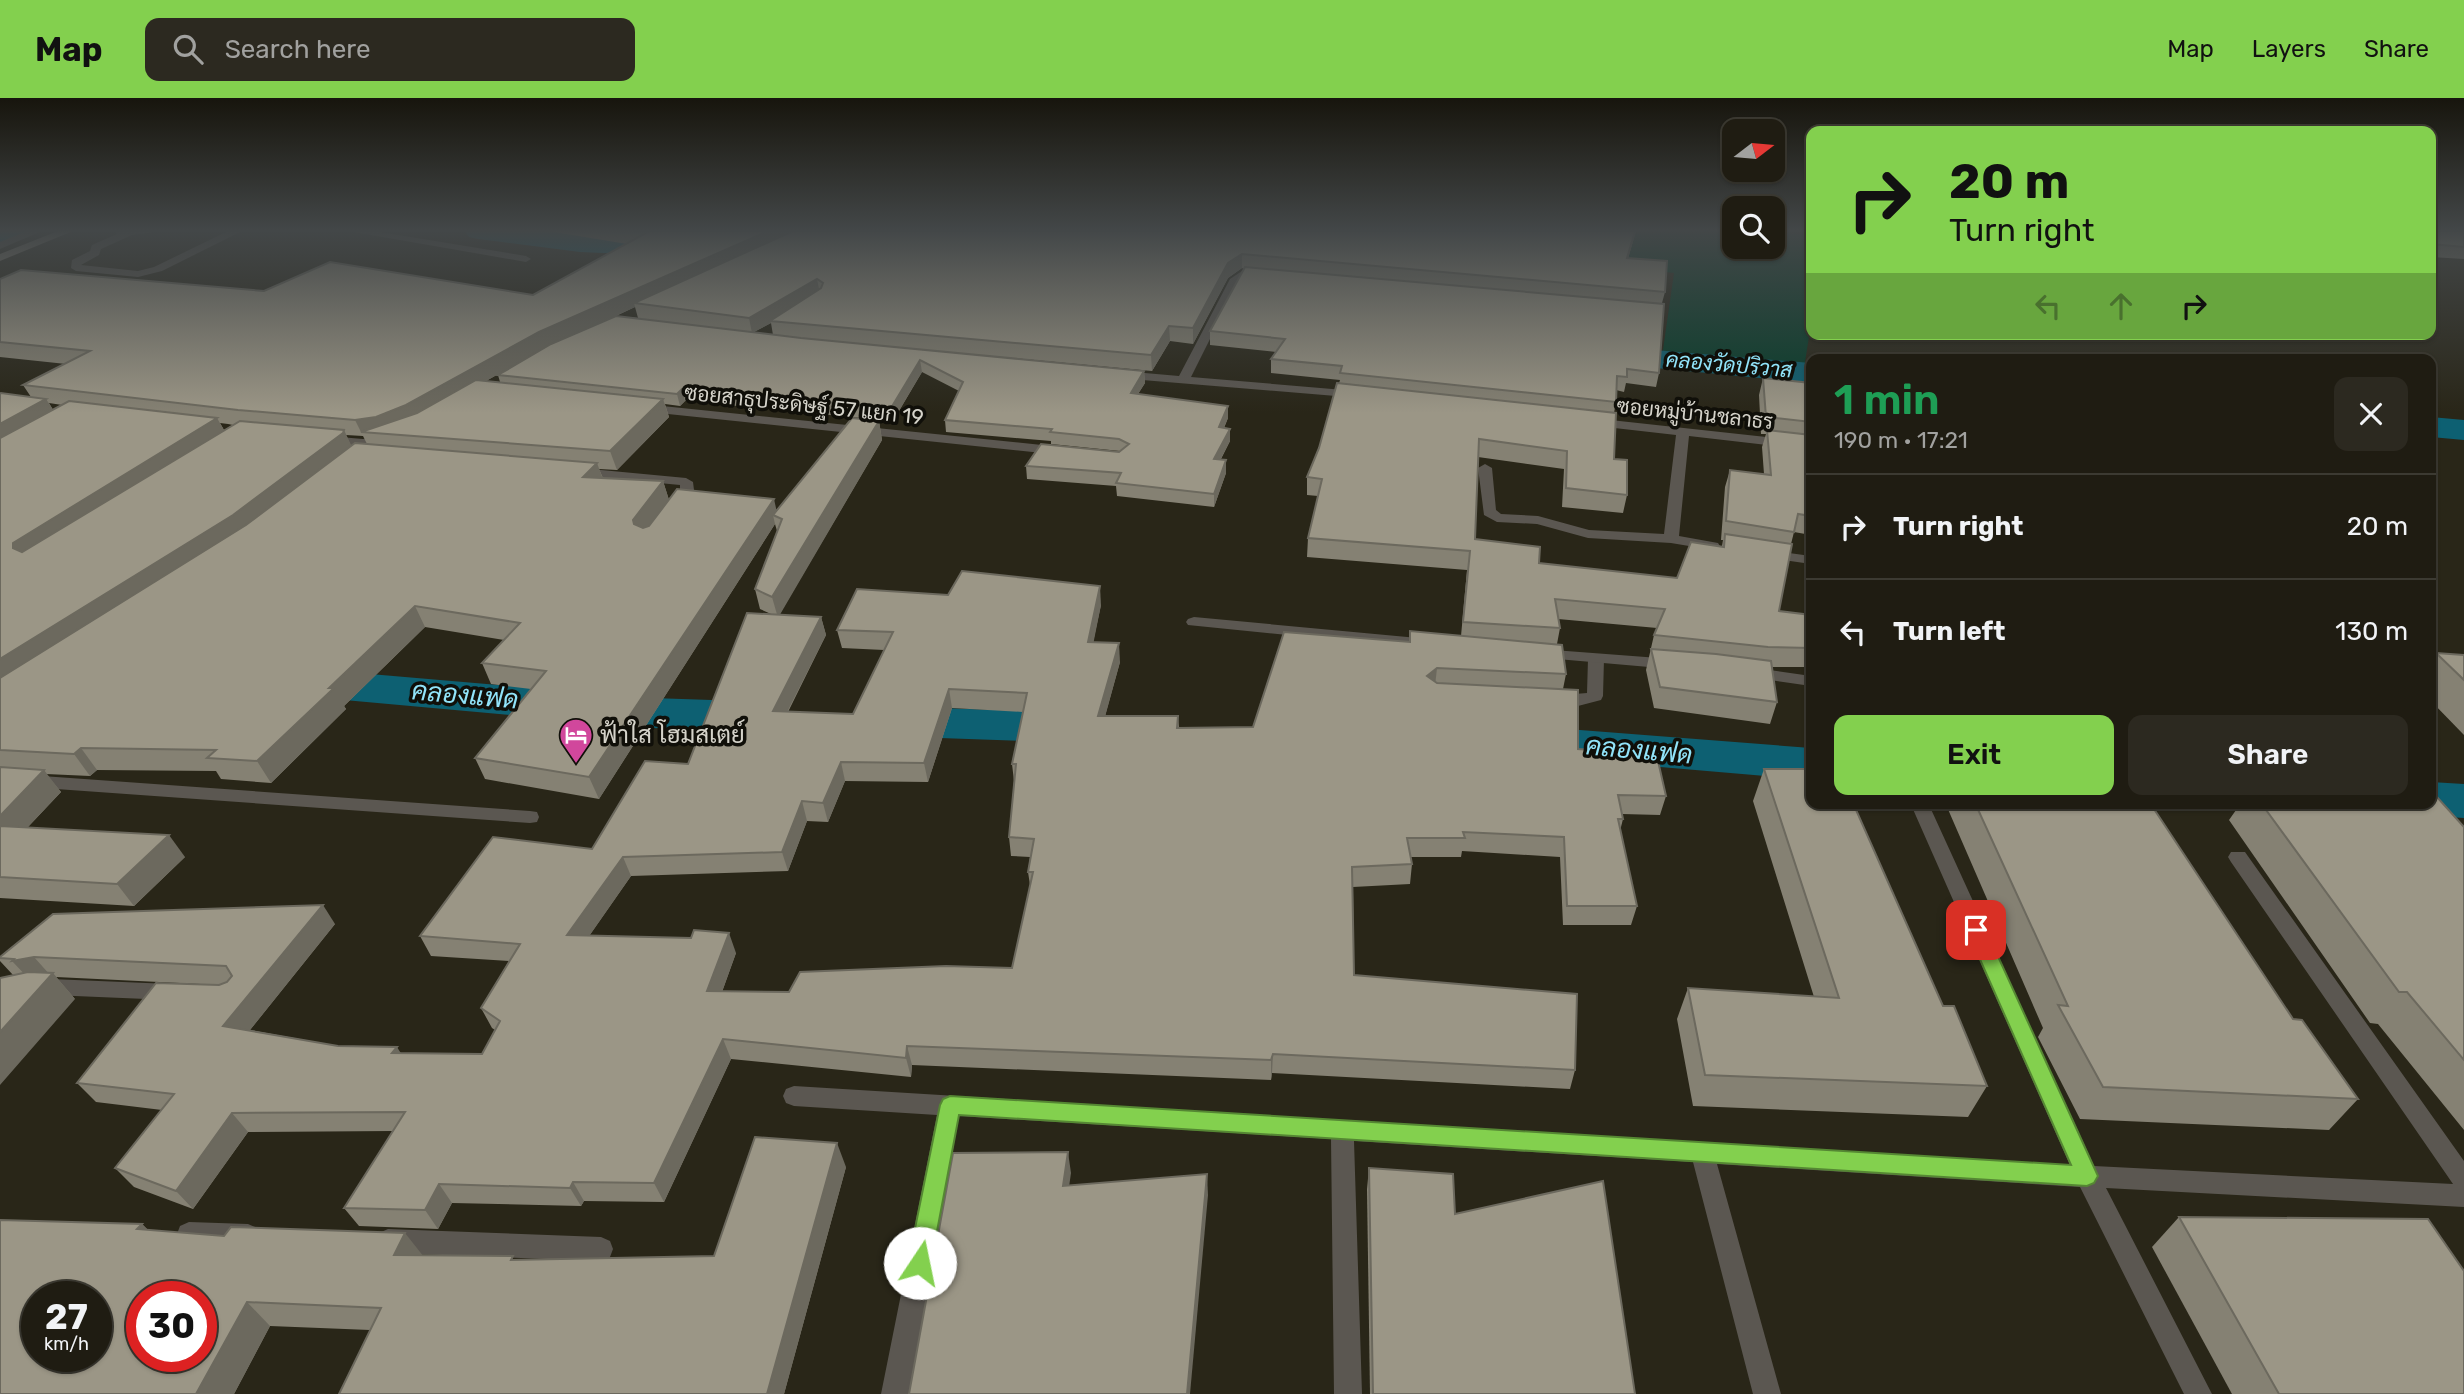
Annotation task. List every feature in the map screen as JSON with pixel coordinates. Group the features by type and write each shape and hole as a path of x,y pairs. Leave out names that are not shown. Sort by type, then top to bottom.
{"street":[{"path":"1184,379 1228,291"},
{"path":"1105,373 1369,396"},
{"name":"ซอยสาธุประดิษฐ์ 57 แยก 19","path":"630,406 1080,453"},
{"name":"ซอยหมู่บ้านชลาธร","path":"1576,420 1806,445"},
{"path":"1671,539 1683,430"},
{"path":"312,439 366,452 398,435"},
{"path":"1485,468 1489,512 1497,518 1538,520 1588,534 1671,539 1725,547"},
{"path":"565,471 686,482 687,490 664,521"},
{"path":"1749,551 1806,559"},
{"path":"1194,622 1354,635 1440,646"},
{"path":"1517,653 1685,665"},
{"path":"1539,699 1578,701 1595,696 1596,659"},
{"path":"1735,670 1806,680"},
{"path":"0,779 530,817"},
{"path":"1922,809 2087,1176 2198,1394"},
{"path":"2238,857 2464,1181"},
{"path":"0,997 51,987 191,993"},
{"path":"794,1096 2087,1176 2464,1196"},
{"path":"895,1394 950,1105"},
{"path":"1342,1129 1348,1394"},
{"path":"1702,1152 1767,1394"},
{"path":"168,1234 265,1237"},
{"path":"363,1241 601,1249"}],"green space":[{"path":"1671,291 1806,291 1806,340 1808,340 1802,381 1661,364"}],"building":[{"path":"0,291 511,291 533,295 539,291 631,291 539,332 406,405 376,417 355,420 238,410 23,385 90,351 0,342"},
{"path":"659,291 795,291 749,318 634,303"},
{"path":"816,291 1213,291 1193,328 1169,326 1151,355 770,321"},
{"path":"1232,291 1522,291 1664,304 1659,373 1627,369 1627,377 1617,376 1616,402 1340,373 1342,366 1271,359 1285,339 1210,331"},
{"path":"616,316 801,338 1144,371 1131,393 1228,406 1219,427 1230,429 1214,459 1226,460 1214,494 1116,483 1121,473 1026,466 1041,444 1119,452 1129,444 1119,439 1050,432 1052,429 945,420 963,382 920,360 891,408 682,389 677,394 498,375 551,344"},
{"path":"1763,378 1806,382 1806,421 1766,417"},
{"path":"476,380 663,399 610,451 361,432 417,413"},
{"path":"1337,383 1616,413 1614,459 1627,460 1627,495 1566,488 1567,451 1479,439 1475,539 1540,547 1539,563 1677,578 1691,542 1724,547 1725,534 1792,544 1779,611 1806,614 1806,648 1768,647 1654,635 1665,609 1555,599 1560,628 1463,622 1470,551 1308,538 1322,479 1307,477 1319,448"},
{"path":"1,393 46,399 0,424"},
{"path":"69,401 217,418 13,543 13,548 22,552 240,421 344,430 233,515 0,659 0,438"},
{"path":"852,418 879,421 772,597 755,589 782,519 773,515"},
{"path":"1767,430 1806,434 1806,515 1798,514 1794,532 1726,521 1730,470 1771,475"},
{"path":"355,443 597,463 583,477 663,481 633,520 634,524 643,528 649,526 677,489 774,499 589,777 475,758 546,671 482,663 520,623 415,606 257,761 207,758 216,750 81,748 74,754 0,750 0,678 246,525"},
{"path":"962,571 1100,586 1088,642 1119,643 1098,716 1178,716 1177,728 1253,727 1284,632 1410,642 1410,631 1562,645 1566,674 1437,668 1427,676 1437,683 1578,690 1578,749 1619,752 1658,761 1666,796 1618,795 1623,819 1618,819 1637,906 1567,906 1564,837 1463,832 1465,838 1407,838 1412,864 1352,867 1354,975 1577,994 1575,1070 1273,1054 1271,1060 907,1046 906,1058 723,1039 654,1183 573,1182 570,1188 439,1184 425,1210 344,1208 405,1112 232,1113 176,1191 115,1168 174,1094 77,1083 156,983 219,985 232,976 226,966 34,957 12,961 14,959 0,958 53,914 323,905 223,1026 338,1046 397,1047 392,1053 482,1054 500,1021 481,1008 520,944 420,936 493,837 592,849 645,761 688,764 747,613 821,617 773,711 853,714 893,632 837,630 857,589 948,595","holes":["949,689 1027,693 1012,764 1016,764 1009,837 1034,839 1028,872 1033,872 1012,968 946,966 800,972 789,992 707,991 729,933 694,930 691,938 567,935 623,857 782,852 802,801 823,803 841,762 924,763"]},
{"path":"1651,649 1771,661 1777,702 1660,687"},
{"path":"2436,653 2464,655 2464,680"},
{"path":"0,767 44,770 0,816"},
{"path":"1764,769 1806,769 1806,809 1856,809 1943,1006 1954,1006 1987,1086 1705,1075 1688,988 1839,998"},
{"path":"2437,797 2464,827 2464,1060 2407,992 2399,992 2265,809 2436,809"},
{"path":"1978,809 2154,809 2293,1019 2302,1020 2358,1099 2103,1087 2058,1005 2068,1006"},
{"path":"0,826 169,835 117,884 0,877"},
{"path":"28,972 53,973 0,1032 0,978"},
{"path":"755,1137 837,1143 767,1394 339,1394 381,1308 247,1302 217,1356 217,1281 126,1281 126,1372 208,1372 196,1394 0,1394 0,1220 142,1224 137,1229 224,1236 231,1227 405,1233 394,1255 513,1256 511,1260 714,1256"},
{"path":"1068,1152 1063,1186 1207,1174 1187,1394 909,1394 953,1153"},
{"path":"1369,1168 1453,1174 1455,1214 1603,1181 1635,1394 1373,1394"},
{"path":"2179,1217 2428,1219 2464,1271 2464,1394 2279,1394"}],"waterway":[{"name":"คลองวัดปริวาส","path":"1595,354 1806,373"},
{"name":"คลองวัดปริวาส","path":"2436,427 2464,430"},
{"name":"คลองแฟด","path":"300,682 652,713 770,717"},
{"name":"คลองแฟด","path":"883,721 1085,728"},
{"name":"คลองแฟด","path":"1512,743 1567,744 1806,764"},
{"name":"คลองแฟด","path":"2436,799 2464,801"}],"place":[{"name":"ฟ้าใส โฮมสเตย์","path":"576,765"}],"route":[{"path":"920,1263 950,1105 2087,1176 1976,930"}]}
